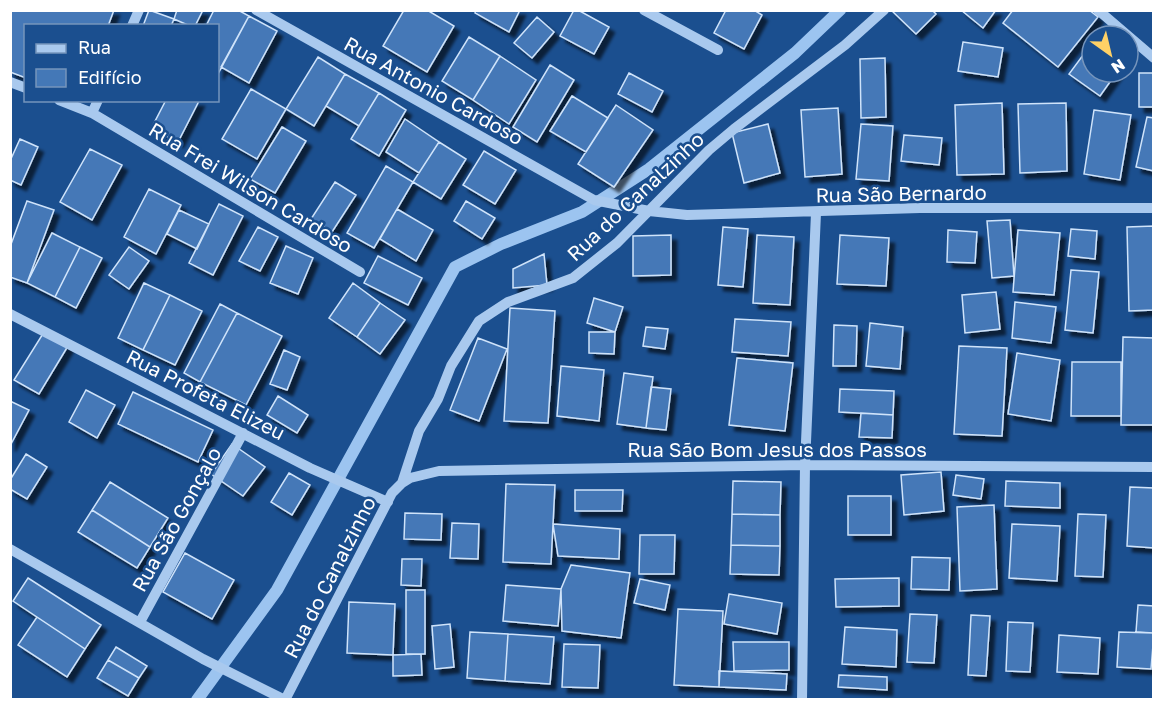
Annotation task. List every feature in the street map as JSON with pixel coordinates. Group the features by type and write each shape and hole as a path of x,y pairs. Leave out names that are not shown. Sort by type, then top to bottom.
{"street":[{"path":"133,24 140,10"},
{"name":"Rua Antonio Cardoso","path":"256,10 594,200 632,208"},
{"path":"644,10 718,50"},
{"name":"Rua do Canalzinho","path":"285,699 387,502 402,483 419,431 438,399 451,366 479,321 507,302 573,278 617,243 734,129 845,45 884,10"},
{"path":"1098,10 1154,58"},
{"name":"Rua Frei Wilson Cardoso","path":"64,102 92,113 360,272"},
{"path":"92,113 97,102"},
{"name":"Rua São Bernardo","path":"632,208 687,215 816,213 920,208 1154,208"},
{"path":"802,699 805,465 816,213"},
{"name":"Rua Profeta Elizeu","path":"10,314 310,468 387,502"},
{"name":"Rua São Gonçalo","path":"140,622 243,434"},
{"name":"Rua São Bom Jesus dos Passos","path":"402,483 410,478 439,471 805,465 1154,466"},
{"path":"10,549 203,659 285,699"}],"building":[{"path":"10,10 114,10 109,24 24,24 24,77 10,72"},
{"path":"149,10 174,19 172,24 144,24"},
{"path":"177,10 203,10 196,24 185,24 174,19"},
{"path":"214,10 238,10 249,16 219,72 219,24 207,24"},
{"path":"404,10 427,10 454,26 427,72 383,46"},
{"path":"476,10 520,10 509,32 475,13"},
{"path":"574,10 609,27 594,54 560,36"},
{"path":"726,10 754,10 762,15 744,49 714,33"},
{"path":"891,10 932,10 936,14 916,34"},
{"path":"961,10 996,10 983,28"},
{"path":"1013,10 1089,10 1098,17 1092,24 1080,24 1080,40 1058,67 1003,23"},
{"path":"249,16 277,31 249,83 221,67"},
{"path":"537,17 554,32 532,58 514,43"},
{"path":"469,37 500,56 473,100 442,81"},
{"path":"963,42 1003,48 998,77 958,71"},
{"path":"500,56 536,80 509,124 473,100"},
{"path":"318,57 345,74 314,126 286,109"},
{"path":"885,58 886,117 861,118 860,59"},
{"path":"1080,59 1080,82 1069,74"},
{"path":"550,65 574,80 537,142 513,127"},
{"path":"629,73 663,91 652,112 618,94"},
{"path":"1140,73 1154,73 1154,107 1139,107"},
{"path":"345,74 379,93 359,126 326,106"},
{"path":"1083,84 1108,84 1100,96"},
{"path":"251,89 286,109 257,159 222,139"},
{"path":"379,93 406,110 379,156 351,139"},
{"path":"572,96 608,118 586,152 550,131"},
{"path":"165,102 198,102 178,142 151,129"},
{"path":"1002,103 1004,174 957,175 955,105"},
{"path":"1066,103 1067,171 1020,173 1018,104"},
{"path":"616,105 653,130 614,187 578,164"},
{"path":"838,108 842,174 805,177 801,110"},
{"path":"1094,110 1131,115 1120,180 1084,174"},
{"path":"1147,117 1154,118 1154,171 1136,167"},
{"path":"405,119 439,142 419,173 386,152"},
{"path":"768,124 780,173 744,183 732,133"},
{"path":"861,124 893,126 889,181 856,179"},
{"path":"282,127 306,141 275,193 250,179"},
{"path":"904,135 942,138 939,165 901,161"},
{"path":"20,139 38,147 21,185 10,180 10,161"},
{"path":"439,142 466,159 441,199 413,182"},
{"path":"90,149 122,165 92,220 60,202"},
{"path":"484,151 516,170 495,204 463,185"},
{"path":"386,166 413,182 374,248 347,233"},
{"path":"335,182 356,195 332,232 311,219"},
{"path":"149,189 181,205 156,254 124,237"},
{"path":"27,201 54,210 27,283 10,277 10,247"},
{"path":"466,201 495,218 482,239 454,221"},
{"path":"219,204 243,216 213,275 189,263"},
{"path":"397,209 433,230 416,261 380,239"},
{"path":"179,210 209,224 197,249 167,234"},
{"path":"1010,220 1014,276 992,278 987,221"},
{"path":"1154,226 1154,310 1129,311 1127,227"},
{"path":"258,227 278,237 260,271 239,261"},
{"path":"723,227 748,229 743,287 718,285"},
{"path":"1071,229 1097,231 1095,259 1068,256"},
{"path":"948,230 977,232 975,263 947,262"},
{"path":"1018,230 1060,233 1054,295 1013,292"},
{"path":"52,233 80,247 55,297 27,283"},
{"path":"671,235 671,275 633,276 633,236"},
{"path":"757,235 794,237 790,305 753,303"},
{"path":"840,235 889,238 886,286 837,284"},
{"path":"286,246 313,258 298,294 270,283"},
{"path":"80,247 102,258 76,308 55,297"},
{"path":"129,247 149,261 129,289 109,275"},
{"path":"544,254 547,285 513,288 513,269"},
{"path":"378,256 422,278 408,305 364,283"},
{"path":"1071,270 1099,272 1093,333 1065,330"},
{"path":"144,283 170,295 143,350 118,338"},
{"path":"353,283 380,303 357,337 329,318"},
{"path":"996,292 1000,329 965,333 962,295"},
{"path":"170,295 202,311 175,365 143,350"},
{"path":"594,298 623,307 615,332 587,323"},
{"path":"1015,302 1056,307 1051,343 1012,338"},
{"path":"380,303 405,320 380,354 357,337"},
{"path":"220,304 237,313 200,382 184,373"},
{"path":"510,308 555,311 548,423 504,421"},
{"path":"237,313 282,336 246,405 200,382"},
{"path":"735,319 791,322 788,356 732,352"},
{"path":"870,323 903,327 900,369 866,366"},
{"path":"834,325 857,326 856,366 833,366"},
{"path":"646,327 668,329 665,349 643,346"},
{"path":"44,332 68,346 39,394 14,380"},
{"path":"589,332 615,332 614,354 589,353"},
{"path":"1123,337 1154,338 1154,425 1121,425"},
{"path":"478,338 507,349 479,421 450,410"},
{"path":"959,346 1007,348 1002,436 954,434"},
{"path":"284,350 300,357 287,390 270,384"},
{"path":"1017,353 1060,360 1051,421 1008,414"},
{"path":"737,358 793,363 785,431 729,425"},
{"path":"1072,362 1121,362 1121,416 1071,416"},
{"path":"561,366 604,370 599,421 557,416"},
{"path":"624,373 653,377 646,428 617,424"},
{"path":"651,387 671,389 666,430 646,428"},
{"path":"840,389 894,391 893,415 839,412"},
{"path":"86,390 115,405 97,438 69,422"},
{"path":"133,392 213,430 198,462 118,424"},
{"path":"278,396 308,415 297,433 267,415"},
{"path":"10,401 29,410 10,446"},
{"path":"861,413 893,415 892,438 859,437"},
{"path":"232,444 265,467 243,496 211,474"},
{"path":"26,454 47,467 27,499 10,489 10,480"},
{"path":"941,472 944,511 904,515 901,475"},
{"path":"289,473 310,485 292,515 271,502"},
{"path":"956,475 984,479 981,499 953,495"},
{"path":"733,481 781,482 780,515 732,514"},
{"path":"1006,481 1060,483 1060,508 1005,506"},
{"path":"110,482 168,518 150,547 92,510"},
{"path":"506,484 555,485 551,564 503,562"},
{"path":"1130,487 1154,488 1154,548 1127,546"},
{"path":"575,490 623,490 622,511 575,511"},
{"path":"848,496 891,496 891,535 848,535"},
{"path":"994,505 997,589 960,591 957,507"},
{"path":"92,510 150,547 137,568 78,532"},
{"path":"405,513 442,514 441,540 404,539"},
{"path":"732,514 780,515 780,546 731,545"},
{"path":"1078,514 1106,515 1103,577 1075,576"},
{"path":"452,523 479,524 478,559 450,558"},
{"path":"553,524 620,529 619,559 558,556"},
{"path":"1012,524 1060,526 1057,581 1009,578"},
{"path":"640,535 675,535 674,574 639,574"},
{"path":"731,545 780,546 779,575 730,574"},
{"path":"185,553 234,580 212,619 163,592"},
{"path":"912,557 950,558 949,590 911,589"},
{"path":"402,559 422,559 421,586 401,585"},
{"path":"571,565 630,573 621,638 562,631 561,589"},
{"path":"28,578 101,625 85,649 13,601"},
{"path":"899,578 899,606 836,607 835,579"},
{"path":"640,579 670,585 665,610 634,603"},
{"path":"506,585 561,589 558,626 503,621"},
{"path":"406,590 425,590 425,654 406,654"},
{"path":"729,594 782,603 777,634 724,624"},
{"path":"349,602 395,604 393,655 347,653"},
{"path":"1138,605 1154,606 1154,633 1136,632"},
{"path":"678,609 723,611 719,687 674,685"},
{"path":"910,614 937,615 934,663 907,662"},
{"path":"971,615 990,616 986,676 968,675"},
{"path":"37,617 85,649 67,677 18,645"},
{"path":"1008,622 1033,623 1030,672 1006,671"},
{"path":"450,624 454,667 435,669 432,626"},
{"path":"845,627 897,630 896,667 842,664"},
{"path":"470,632 508,634 505,681 467,678"},
{"path":"1119,632 1154,633 1151,669 1117,667"},
{"path":"508,634 554,637 550,684 505,681"},
{"path":"1059,635 1100,638 1098,674 1057,672"},
{"path":"733,642 789,642 789,670 734,671"},
{"path":"564,644 600,645 598,688 562,687"},
{"path":"116,647 147,666 139,678 108,660"},
{"path":"421,654 422,675 393,676 393,655"},
{"path":"108,660 139,678 128,696 97,678"},
{"path":"719,671 787,674 786,690 719,687"},
{"path":"839,675 887,677 887,690 838,687"}],"waterway":[{"path":"197,700 277,590 455,267 501,244 582,212 649,169 795,53 840,10"}]}
